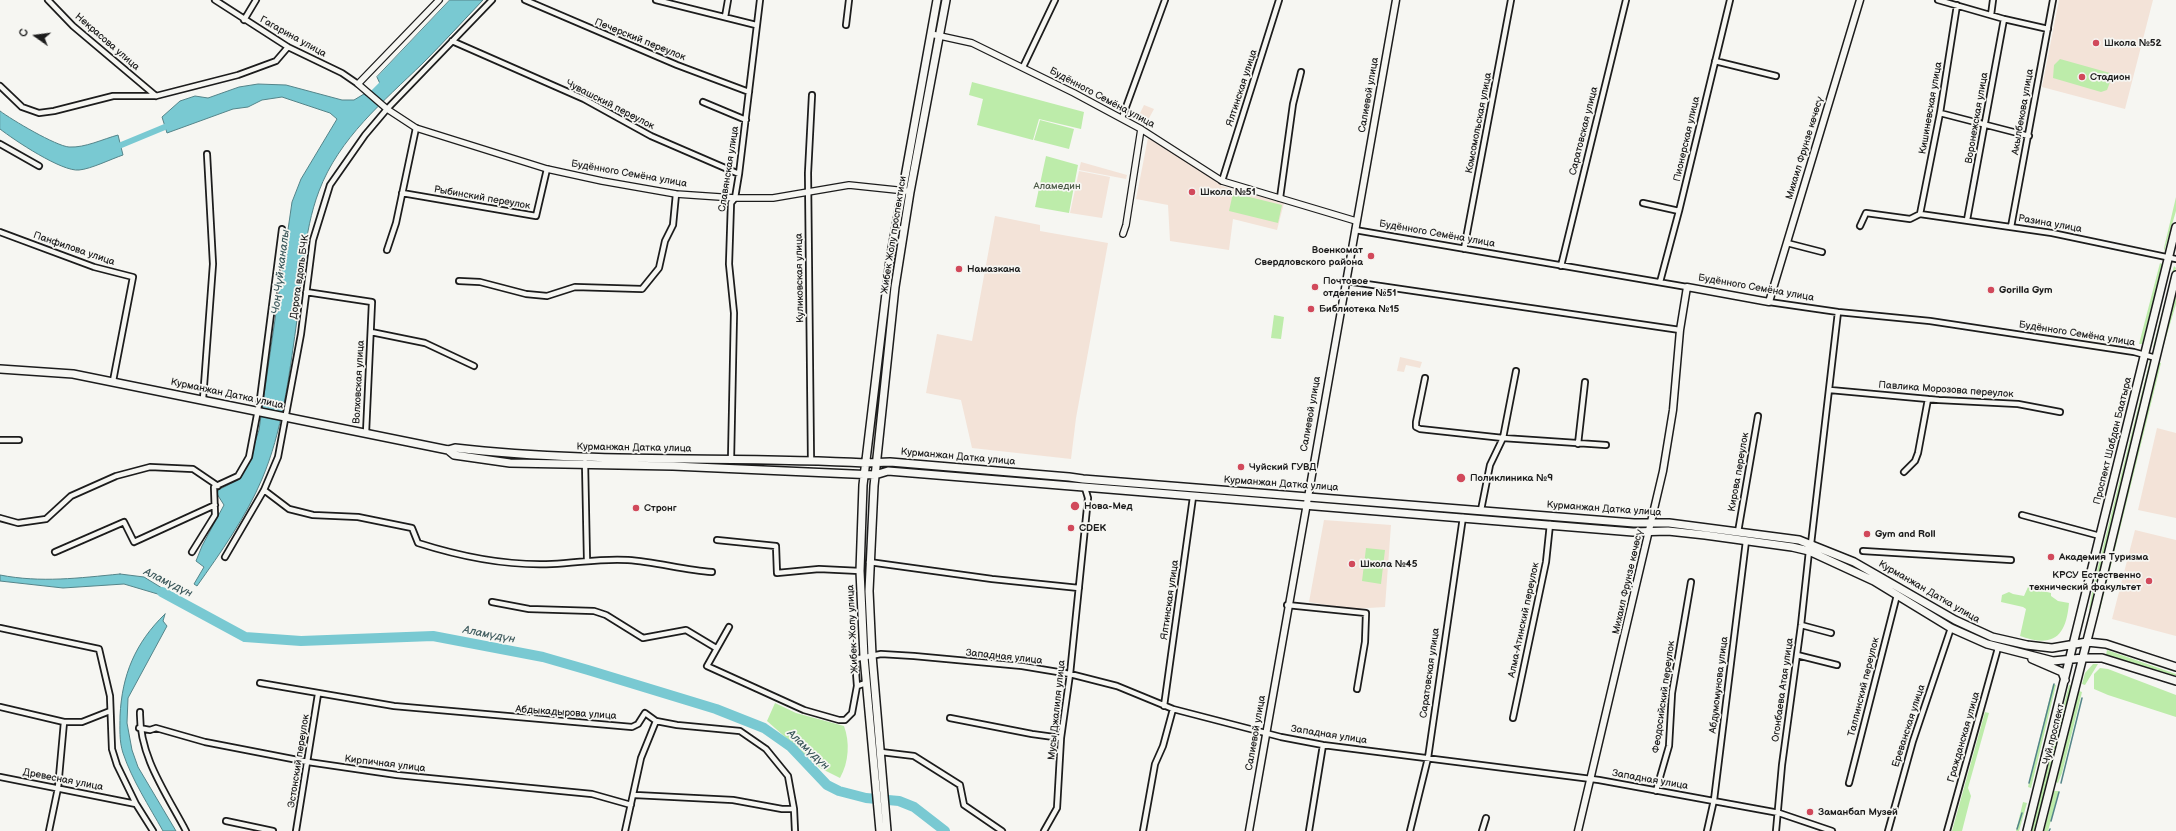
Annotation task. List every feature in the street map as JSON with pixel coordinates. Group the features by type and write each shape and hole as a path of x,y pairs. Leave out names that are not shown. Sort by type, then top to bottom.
{"main road":[{"name":"Жибек Жолу проспектиси","path":"864,474 881,324 901,190 937,0"},
{"name":"Жибек Жолу проспектиси","path":"875,474 895,287 910,192 946,0"},
{"name":"Салиевой улица","path":"1248,831 1287,605 1396,0"},
{"name":"Михаил Фрунзе көчөсү","path":"1769,302 1860,0"},
{"name":"Проспект Шабдан Баатыра","path":"2070,660 2144,355 2172,258 2176,227"},
{"path":"2087,642 2176,275"},
{"name":"Михаил Фрунзе көчөсү","path":"1578,831 1652,523 1673,410 1680,330 1687,286"},
{"name":"Будённого Семёна улица","path":"1687,286 1769,302"},
{"name":"Курманжан Датка улица","path":"0,369 73,374 114,381 448,450 455,448 511,455 585,461 864,474 888,472 1650,532 1668,531 1810,548 1866,568 1955,620 1992,637 2027,645 2052,648 2074,643 2087,642 2106,644 2176,667"},
{"name":"Курманжан Датка улица","path":"585,461 731,460 811,461 865,464 890,462 1069,476 1083,480 1652,523 1669,523 1793,539 1897,594 1951,628 1998,648 2025,656 2053,661 2102,658 2176,681"},
{"name":"Жибек-Жолу улица","path":"864,474 860,571 864,657 866,683 880,782"},
{"name":"Жибек-Жолу улица","path":"875,474 869,562 872,655 881,752 880,782"},
{"name":"Чуй проспект","path":"2039,831 2087,642"},
{"path":"2025,656 2062,672 2065,676 2065,682"},
{"name":"Чуй проспект","path":"2028,831 2070,660"},
{"path":"880,782 883,820 886,831"},
{"path":"880,831 883,820"}],"street":[{"name":"Некрасова улица","path":"48,0 73,26 156,96"},
{"name":"Гагарина улица","path":"216,0 244,20 288,47 342,73 364,88"},
{"path":"244,20 256,0"},
{"path":"358,84 439,0"},
{"name":"Дорога вдоль БЧК","path":"224,557 264,490 278,457 306,292 313,240 330,185 385,108 492,0"},
{"name":"Печерский переулок","path":"525,0 677,65 749,92"},
{"path":"656,0 756,25"},
{"path":"724,17 728,0"},
{"name":"Славянская улица","path":"731,460 734,313 729,264 731,203 735,198 739,174 760,0"},
{"path":"846,25 849,0"},
{"path":"1023,67 1055,0"},
{"path":"1122,118 1165,0"},
{"name":"Ялтинская улица","path":"1222,181 1279,0"},
{"name":"Комсомольская улица","path":"1464,249 1511,0"},
{"name":"Саратовская улица","path":"1560,266 1626,0"},
{"name":"Пионерская улица","path":"1660,282 1679,211 1730,0"},
{"path":"1938,0 2004,19 2048,28"},
{"path":"1990,15 1993,0"},
{"name":"Акылбекова улица","path":"2011,227 2053,0"},
{"name":"Кишиневская улица","path":"1920,214 1940,113 1957,5"},
{"name":"Воронежская улица","path":"1967,220 2004,19"},
{"name":"Будённого Семёна улица","path":"931,34 972,42 1023,67 1142,129 1222,181 1356,222"},
{"name":"Чувашский переулок","path":"452,41 584,99 650,136 739,174"},
{"path":"0,86 22,107 39,113 112,96 156,96 238,75 276,61 288,47"},
{"path":"1715,61 1776,76"},
{"path":"1280,198 1294,104 1301,72"},
{"name":"Будённого Семёна улица","path":"364,88 385,108 416,128 547,169 602,181 676,194 735,198 773,198 849,185 910,192"},
{"name":"Куликовская улица","path":"811,461 808,193 812,95"},
{"path":"703,102 746,120"},
{"path":"1940,113 2028,136"},
{"path":"387,250 396,223 416,128"},
{"path":"1123,234 1126,225 1142,129"},
{"path":"0,144 39,166"},
{"path":"203,399 213,264 207,154"},
{"name":"Рыбинский переулок","path":"402,193 536,216 547,169"},
{"path":"458,280 480,282 526,294 547,296 575,287 642,289 659,268 665,241 672,225 676,194"},
{"path":"1643,203 1679,211"},
{"name":"Разина улица","path":"1860,226 1866,213 1910,219 1920,214 2052,233 2172,258"},
{"path":"192,552 215,514 214,487 238,476 249,457 256,425 282,228"},
{"name":"Будённого Семёна улица","path":"1355,230 1560,266 1687,286"},
{"name":"Панфилова улица","path":"0,232 94,267 133,277 114,381"},
{"path":"1787,243 1822,252"},
{"path":"1346,281 1680,330"},
{"name":"Волховская улица","path":"306,292 372,302 366,433"},
{"name":"Будённого Семёна улица","path":"1769,302 1838,312 1930,321 2156,358"},
{"name":"Огонбаева Атая улица","path":"1776,831 1779,813 1782,765 1801,625 1830,390 1838,312"},
{"name":"Волховская улица","path":"371,332 425,343 474,366"},
{"path":"1481,510 1490,465 1503,438 1516,371"},
{"path":"1425,378 1416,427 1503,438 1606,445"},
{"path":"1578,444 1585,382"},
{"name":"Павлика Морозова переулок","path":"1830,390 1928,399 2018,404 2060,412"},
{"path":"1904,472 1915,461 1918,453 1928,399"},
{"name":"Кирова переулок","path":"1738,532 1758,416"},
{"path":"0,440 19,440"},
{"path":"585,461 587,560"},
{"path":"0,518 18,523 46,519 71,496 116,476 150,467 193,469 218,486"},
{"name":"Мусы Джалиля улица","path":"1044,831 1057,808 1061,738 1070,674 1088,498 1085,488"},
{"path":"264,490 289,509 313,515 358,517 412,528 418,544 488,562 552,564 587,560 628,560 712,572"},
{"name":"Ялтинская улица","path":"1164,706 1194,497"},
{"path":"55,552 124,522 134,542 215,505"},
{"path":"2022,515 2100,536"},
{"name":"Саратовская улица","path":"1410,831 1428,758 1463,517"},
{"name":"Алма-Атинский переулок","path":"1512,718 1546,562 1550,524"},
{"path":"718,540 776,546 777,572 819,569 860,571"},
{"name":"Абдумомунова улица","path":"1707,831 1714,800 1746,540"},
{"name":"Курманжан Датка улица","path":"1863,551 2011,560"},
{"path":"869,562 992,579 1079,588"},
{"name":"Феодосийский переулок","path":"1656,791 1668,746 1672,693 1691,582"},
{"name":"Таллинский переулок","path":"1849,783 1897,594"},
{"path":"492,602 529,609 594,611 606,615 643,638 686,630 716,648"},
{"path":"1287,605 1366,613 1365,642 1357,690"},
{"path":"1801,625 1831,633"},
{"path":"729,627 707,666 804,710 839,720 845,720 852,713 857,686 854,659 864,657"},
{"path":"0,628 99,649 110,696 112,750 117,765 136,804 153,831"},
{"name":"Ереванская улица","path":"1888,831 1913,741 1951,628"},
{"name":"Гражданская улица","path":"1947,831 1998,648"},
{"name":"Западная улица","path":"864,657 881,654 914,656 1022,666 1070,674 1117,686 1173,709 1266,733 1323,745 1590,779 1714,800 1779,813 1832,831"},
{"path":"1797,655 1837,665"},
{"name":"Абдыкадырова улица","path":"260,683 394,706 500,717 632,727 638,724 645,713 656,721 677,725 740,731 766,749 788,776 794,809 795,831"},
{"path":"857,686 866,683"},
{"name":"Эстонский переулок","path":"296,831 318,694"},
{"path":"0,708 64,722 82,722 110,711"},
{"path":"1143,831 1155,764 1163,746 1173,709"},
{"path":"140,712 139,728 146,755 186,831"},
{"path":"950,718 1032,734 1061,738"},
{"path":"625,831 635,795 641,758 656,721"},
{"path":"49,831 58,788 64,722"},
{"name":"Кирпичная улица","path":"139,728 150,730 156,728 206,742 308,762 397,775 592,794 631,805"},
{"path":"1309,831 1323,745"},
{"path":"881,752 914,756 960,784 964,804 1002,831"},
{"name":"Древесная улица","path":"0,777 136,804"},
{"path":"635,795 733,800 782,809 794,809"},
{"path":"1482,831 1486,818"},
{"path":"226,821 273,831"}],"shaded area":[{"name":"Школа №52","path":"2059,0 2153,0 2125,109 2042,87"},
{"path":"1144,105 1154,109 1147,122 1138,117"},
{"name":"Школа №51","path":"1148,138 1204,170 1222,186 1284,203 1277,230 1233,219 1229,250 1170,241 1168,205 1136,199"},
{"path":"1081,162 1127,175 1126,179 1079,170"},
{"path":"1079,171 1110,177 1102,218 1070,213"},
{"path":"995,216 1040,225 1040,231 1108,243 1076,418 1071,459 972,448 961,400 926,393 937,334 972,341"},
{"path":"1400,357 1422,362 1420,368 1406,365 1404,372 1397,371"},
{"path":"2157,428 2176,433 2176,518 2138,510"},
{"name":"Школа №45","path":"1324,520 1391,525 1385,607 1352,609 1309,602"},
{"name":"КРСУ Естественно технический факультет","path":"2135,530 2176,540 2176,636 2112,619"}],"green space":[{"name":"Стадион","path":"2060,59 2110,73 2110,82 2107,90 2101,92 2053,78 2054,65"},
{"path":"972,82 1084,112 1081,129 1039,119 1033,140 977,125 983,99 969,95"},
{"path":"1040,120 1074,129 1069,149 1034,140"},
{"name":"Аламедин","path":"1046,156 1078,165 1069,213 1035,207"},
{"path":"1233,193 1282,205 1278,223 1229,211"},
{"path":"2176,197 2176,211 2164,252 2164,248"},
{"path":"2160,263 2162,264 2162,267 2142,344 2139,344"},
{"path":"2174,266 2176,268 2155,347 2153,347"},
{"path":"2176,292 2176,304 2162,351 2161,350"},
{"path":"1274,315 1284,317 1281,339 1271,338"},
{"path":"2150,360 2152,362 2089,610 2093,587"},
{"path":"2159,362 2161,363 2099,614 2097,614"},
{"path":"1366,548 1385,550 1381,584 1362,581"},
{"path":"2028,587 2051,593 2051,596 2058,601 2069,603 2065,624 2061,632 2056,637 2041,641 2020,636 2026,609 2001,602 2002,595 2009,592 2024,596"},
{"path":"2107,650 2176,674 2176,679 2106,655"},
{"path":"2093,664 2098,664 2085,685 2082,684 2085,673"},
{"path":"2100,668 2108,669 2176,695 2176,717 2094,689 2094,674"},
{"path":"2053,684 2056,685 2031,788 2028,787"},
{"path":"2069,685 2073,686 2035,831 2031,831"},
{"path":"2079,691 2082,692 2062,773 2058,783 2056,782"},
{"path":"775,703 796,713 844,726 848,752 840,778 820,768 767,721"},
{"path":"1985,712 1989,713 1968,788 1971,796 1962,831 1952,831"},
{"path":"2054,791 2059,791 2048,831 2044,831"},
{"path":"2023,802 2027,803 2019,831 2016,831"}],"water":[{"path":"450,0 483,0 350,137 338,154 319,191 306,241 291,365 275,442 256,493 241,521 197,586 194,584 204,567 196,561 202,546 224,505 217,494 218,490 238,480 252,451 259,430 292,202 301,179 337,119 330,113 282,97 262,100 248,107 233,109 167,133 162,117 180,101 195,96 208,98 239,87 258,84 286,85 342,100 354,100 364,94 370,99 381,86 377,77"},
{"path":"0,111 45,138 63,146 75,147 88,145 118,135 123,155 95,166 79,170 61,166 50,161 0,129"},
{"path":"120,574 144,577 175,596 171,601 161,595 124,584 63,588 0,581 0,575 30,579 45,579"},
{"path":"165,614 163,621 167,626 128,698 127,723 132,750 138,767 176,831 163,831 141,793 123,753 120,734 121,701 127,673 138,648"}],"waterway":[{"name":"Чоң Чүй каналы","path":"363,103 386,80"},
{"path":"114,148 172,124"},
{"name":"Аламүдүн","path":"162,592 245,637 301,641 433,636 543,657 716,709 764,728 791,747 827,785 839,791 866,798 899,801 914,807 945,831"},
{"path":"2029,783 2054,684"},
{"path":"2061,783 2082,698"},
{"path":"2051,821 2059,792"},
{"path":"2017,829 2022,813"}],"place":[{"name":"Школа №52","path":"2096,43"},
{"name":"Стадион","path":"2082,77"},
{"name":"Школа №51","path":"1192,192"},
{"name":"Военкомат Свердловского района","path":"1371,256"},
{"name":"Намазкана","path":"959,269"},
{"name":"Почтовое отделение №51","path":"1315,287"},
{"name":"Gorilla Gym","path":"1991,290"},
{"name":"Библиотека №15","path":"1311,309"},
{"name":"Чуйский ГУВД","path":"1241,467"},
{"name":"Поликлиника №9","path":"1461,478"},
{"name":"Нова-Мед","path":"1075,506"},
{"name":"Стронг","path":"636,508"},
{"name":"CDEK","path":"1071,528"},
{"name":"Gym and Roll","path":"1867,534"},
{"name":"Академия Туризма","path":"2051,557"},
{"name":"Школа №45","path":"1352,564"},
{"name":"КРСУ Естественно технический факультет","path":"2149,581"},
{"name":"Заманбап Музей","path":"1810,812"}]}
